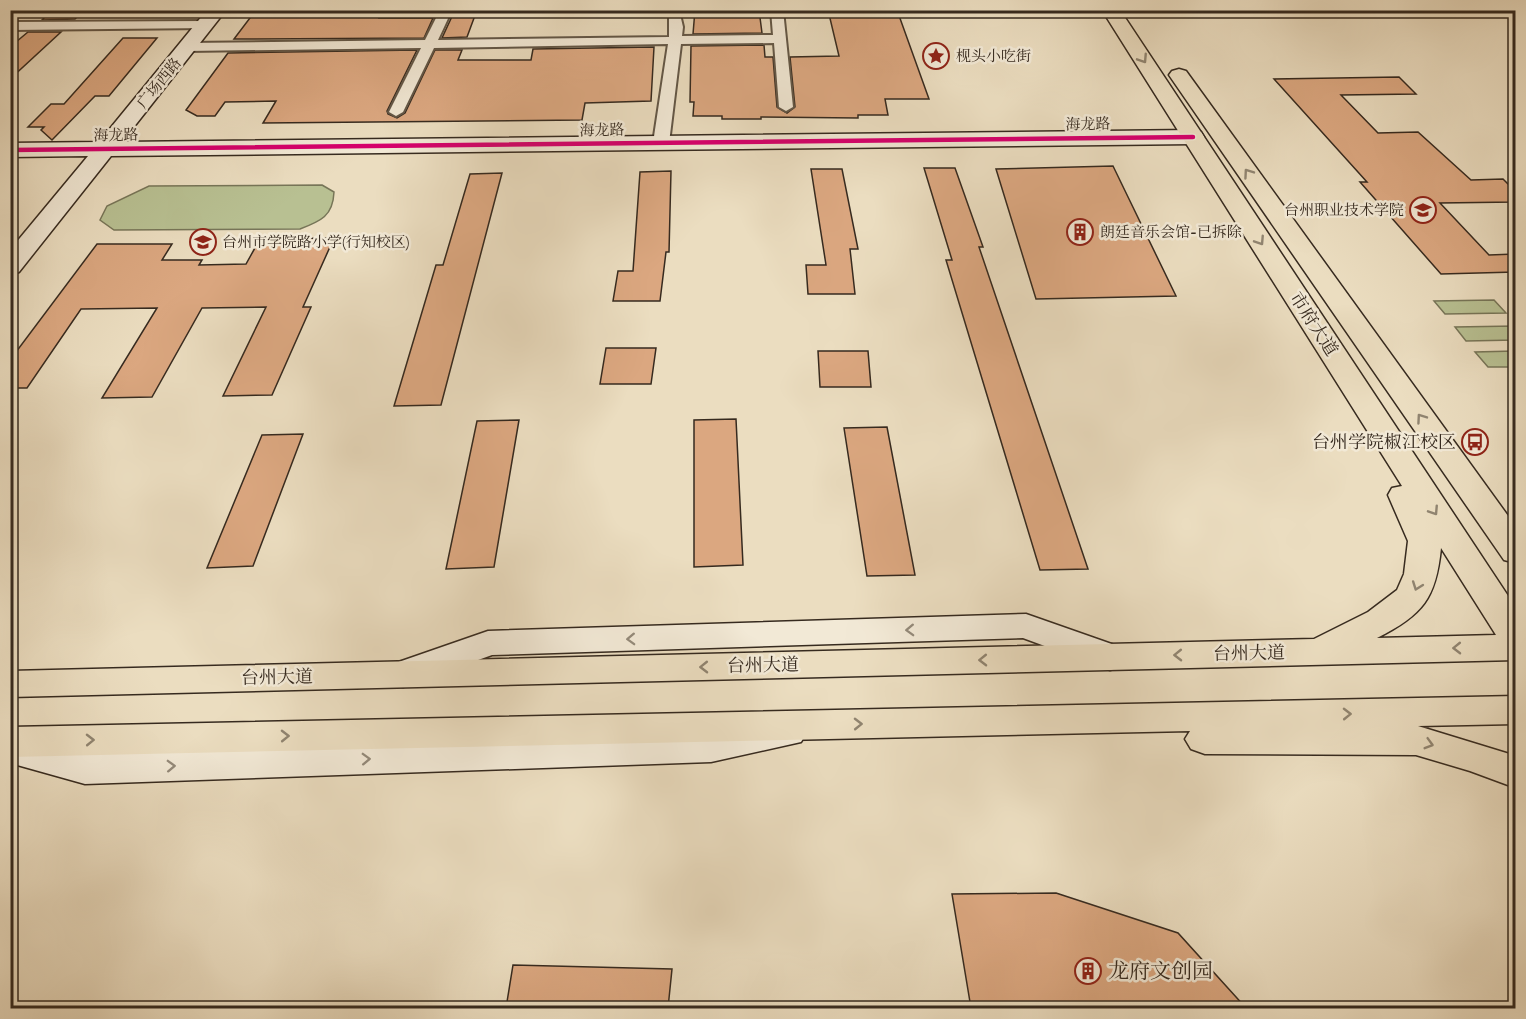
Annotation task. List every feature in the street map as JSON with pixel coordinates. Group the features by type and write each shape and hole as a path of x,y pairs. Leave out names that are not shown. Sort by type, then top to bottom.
{"main road":[{"name":"市府大道","path":"1111,10 1515,637"},
{"name":"市府大道","path":"1134,10 1515,552"},
{"path":"1322,651 1336,641 1355,635 1381,621 1413,596 1421,574 1425,541 1417,520 1355,406 1349,378"},
{"path":"1480,501 1515,533"},
{"name":"台州大道","path":"10,684 1515,647"},
{"path":"10,742 1515,710"},
{"path":"973,722 1096,737 1416,740 1484,760 1515,773"}],"street":[{"path":"396,112 427,44 446,10"},
{"path":"661,143 677,27 675,14 669,10"},
{"path":"777,10 786,107"},
{"path":"10,26 211,18"},
{"name":"广场西路","path":"10,267 211,18"},
{"path":"188,47 779,39"},
{"name":"海龙路","path":"10,150 1194,137"},
{"path":"10,748 85,769 711,747 822,725"}],"green space":[{"path":"322,185 334,192 331,207 320,220 300,229 114,230 100,220 107,206 149,186"},
{"path":"1494,300 1506,313 1445,314 1434,301"},
{"path":"1515,326 1515,340 1466,341 1455,327"},
{"path":"1515,351 1515,367 1488,367 1475,352"}],"building":[{"path":"52,10 84,10 75,19 42,20"},
{"path":"256,10 383,10 379,18 433,18 424,38 234,39"},
{"path":"455,10 477,10 467,37 442,38"},
{"path":"695,10 759,10 762,33 693,34"},
{"path":"828,10 897,10 929,99 885,99 888,115 858,115 858,118 722,119 722,116 693,116 694,102 690,102 691,46 764,45 765,57 773,57 777,107 787,113 795,107 790,57 839,56"},
{"path":"28,32 61,32 10,79 10,47"},
{"path":"123,38 157,38 109,96 95,96 52,140 41,130 44,127 28,127 51,104 64,104"},
{"path":"654,47 651,101 585,103 582,120 263,123 276,101 225,102 215,116 197,116 186,110 228,53 417,50 387,111 388,114 397,118 405,113 435,50 462,50 458,60 531,60 533,49"},
{"path":"1399,77 1416,94 1341,95 1378,133 1418,132 1471,180 1503,179 1515,191 1515,202 1440,203 1489,255 1515,254 1515,272 1441,274 1360,182 1367,182 1274,79"},
{"name":"朗廷音乐会馆-已拆除","path":"1113,166 1176,296 1036,299 996,169"},
{"path":"924,168 955,168 983,247 979,247 1088,569 1040,570 946,260 952,260"},
{"path":"811,169 842,169 858,249 850,249 855,294 808,294 806,265 826,265"},
{"path":"671,171 669,252 666,252 660,301 613,301 618,271 633,271 640,172"},
{"path":"502,173 441,405 394,406 436,265 443,265 470,174"},
{"path":"334,238 303,307 311,307 272,395 223,396 266,307 202,308 152,397 102,398 157,308 81,309 27,388 10,388 10,360 97,244 172,244 162,260 202,260 199,265 246,264 260,239"},
{"path":"606,348 656,348 651,384 600,384"},
{"path":"818,351 868,351 871,387 820,387"},
{"path":"736,419 743,565 694,567 694,420"},
{"path":"519,420 494,567 446,569 477,421"},
{"path":"887,427 915,575 867,576 844,428"},
{"path":"303,434 253,566 207,568 262,435"},
{"name":"龙府文创园","path":"1056,893 1178,933 1246,1008 971,1008 952,894"},
{"path":"513,965 672,969 668,1008 506,1008"}],"cycle path":[{"path":"10,150 1193,137"}],"place":[{"name":"枧头小吃街","path":"936,56"},
{"name":"台州职业技术学院","path":"1423,210"},
{"name":"朗廷音乐会馆-已拆除","path":"1080,232"},
{"name":"台州市学院路小学(行知校区)","path":"203,242"},
{"name":"台州学院椒江校区","path":"1475,442"},
{"name":"龙府文创园","path":"1088,971"}]}
